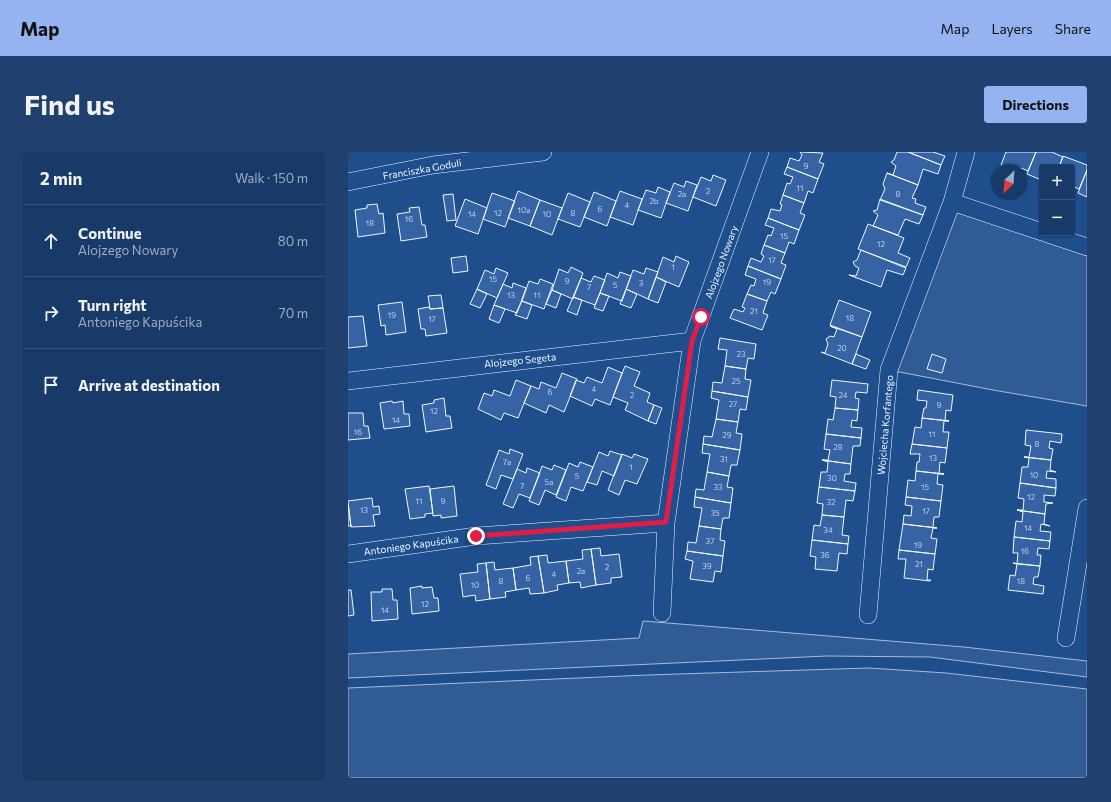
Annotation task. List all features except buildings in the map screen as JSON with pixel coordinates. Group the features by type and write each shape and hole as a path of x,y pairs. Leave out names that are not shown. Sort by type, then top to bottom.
{"street":[{"name":"Franciszka Goduli","path":"348,182 433,165 543,152"},
{"name":"Alojzego Nowary","path":"662,613 666,522 692,341 760,152"},
{"name":"Wojciecha Korfantego","path":"868,615 889,370 952,202 966,152"},
{"path":"952,202 1039,232"},
{"path":"1052,236 1087,247"},
{"name":"Alojzego Segeta","path":"348,381 692,341"},
{"path":"1066,638 1087,508"},
{"name":"Antoniego Kapuścika","path":"348,554 476,536 666,522"}],"shaded area":[{"path":"952,202 1039,231 1039,236 1054,236 1087,247 1087,406 889,370"},
{"path":"643,621 964,647 1087,661 1087,677 930,657 827,656 348,678 348,654 639,638"},
{"path":"869,668 946,673 1087,689 1087,778 348,778 348,688 647,675"}],"route":[{"path":"476,536 666,522 692,341 701,317"}]}
